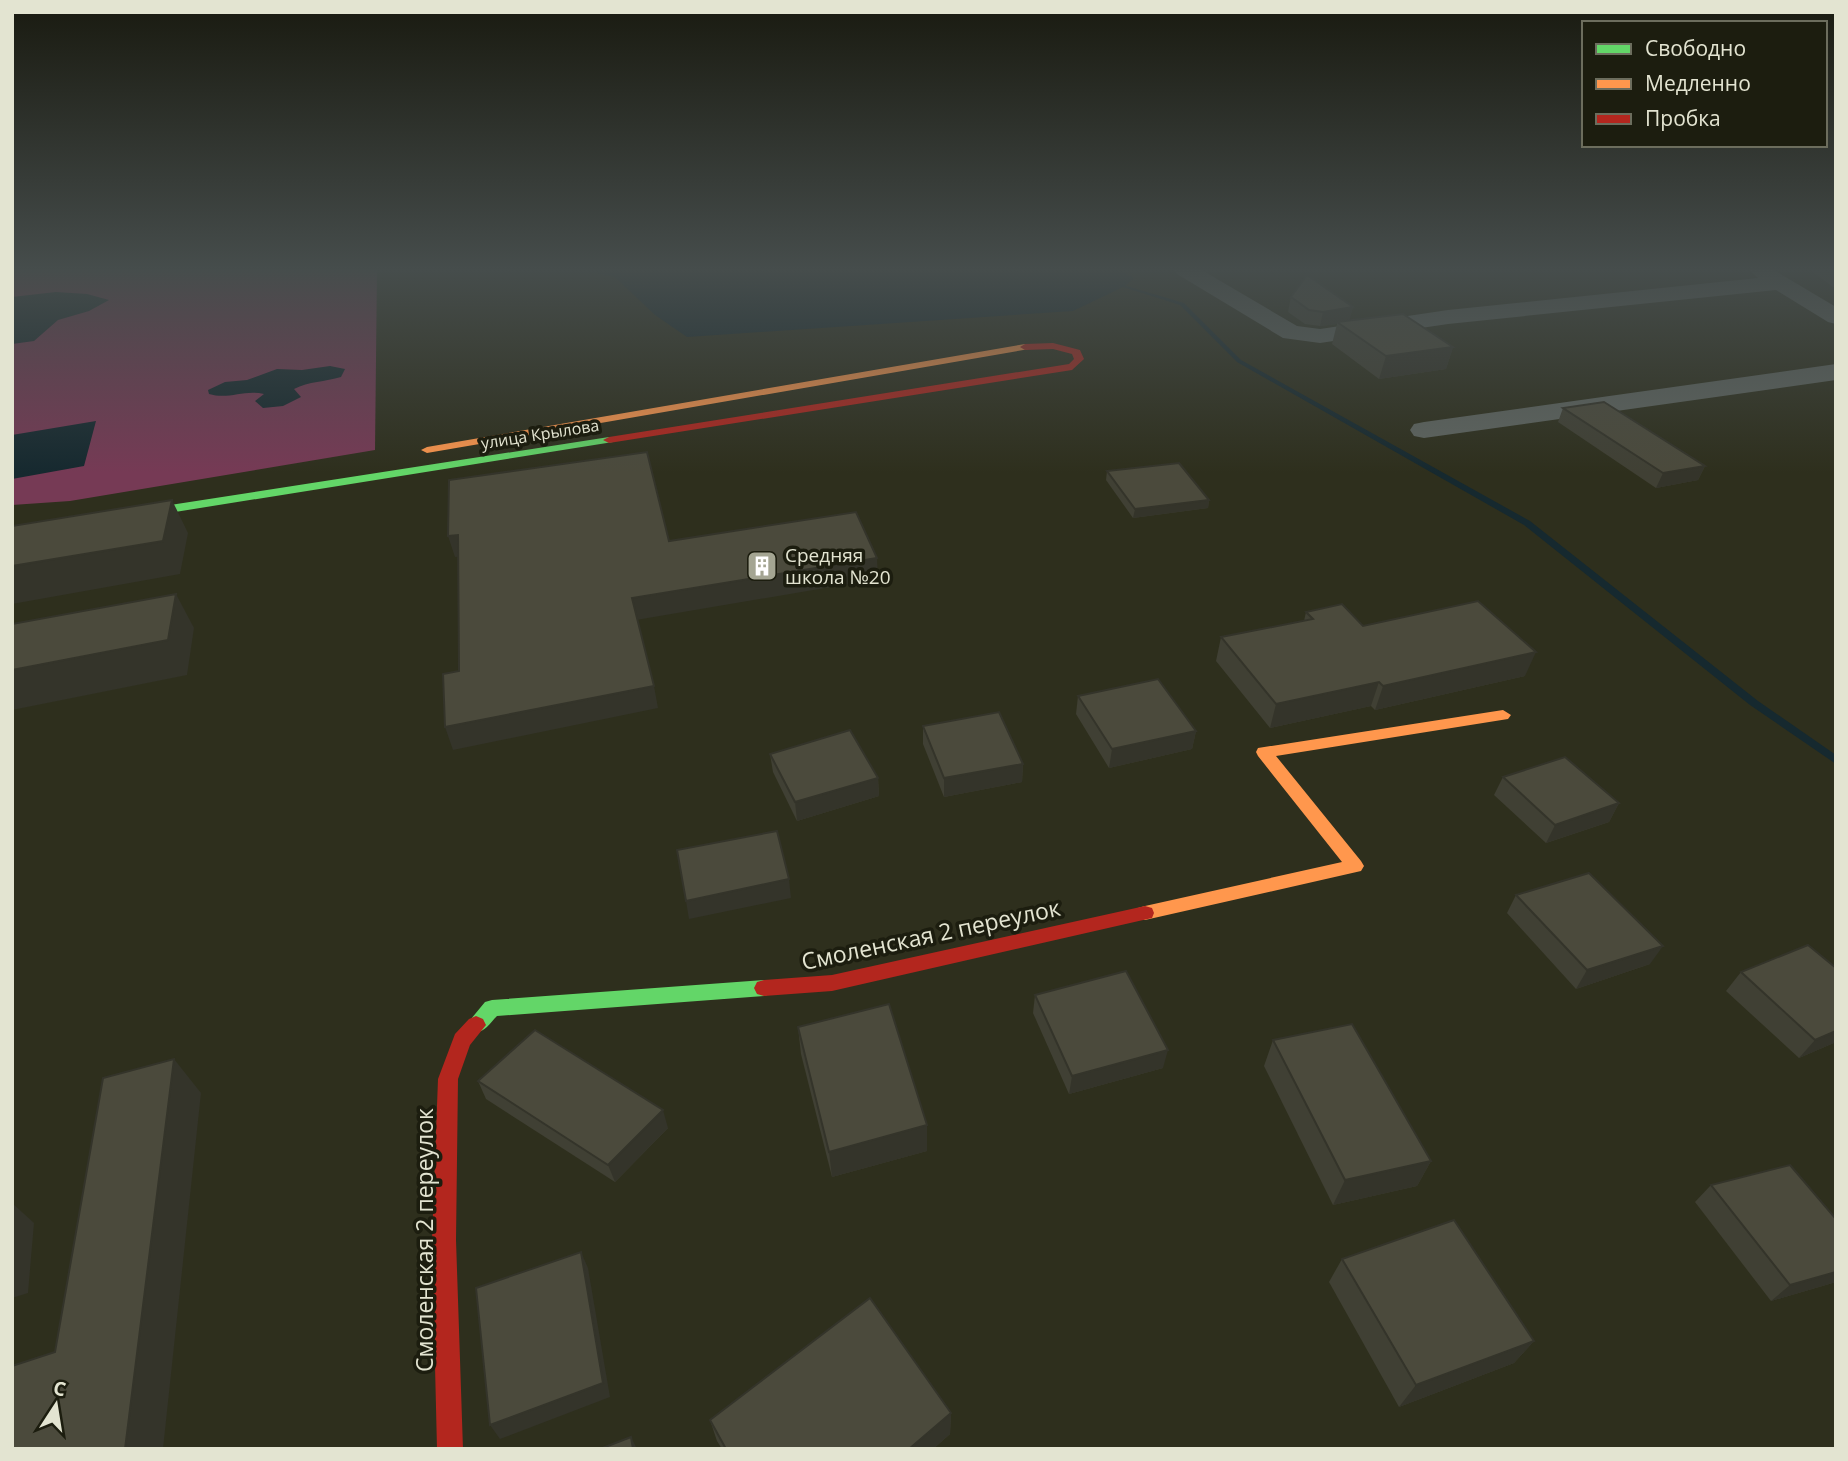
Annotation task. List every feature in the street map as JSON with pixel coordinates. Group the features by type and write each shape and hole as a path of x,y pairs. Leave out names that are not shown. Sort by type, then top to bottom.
{"street":[{"name":"улица Крылова","path":"108,518 1072,367 1079,359 1076,352 1053,346 1023,347 427,450"},
{"path":"1424,430 1836,372"},
{"name":"Смоленская 2 переулок","path":"450,1449 444,1240 448,1079 462,1040 492,1008 832,983 1356,866 1264,752 1503,715"}],"shaded area":[{"path":"12,337 376,337 375,450 70,501 12,505"}],"water":[{"path":"12,337 38,337 34,341 12,344"},
{"path":"330,366 345,369 341,377 305,384 294,389 301,397 283,406 263,408 255,401 264,394 216,396 209,394 208,390 225,382 247,380 277,369 302,370"},
{"path":"96,421 84,466 12,479 12,435"}],"building":[{"path":"1359,337 1438,337 1453,347 1386,356"},
{"path":"1604,402 1705,466 1663,473 1563,408"},
{"path":"647,452 669,541 856,512 877,558 632,598 654,686 445,727 443,674 459,671 458,535 448,536 449,480"},
{"path":"1179,463 1209,500 1135,509 1107,471"},
{"path":"172,500 163,541 12,566 12,526"},
{"path":"176,594 168,640 12,670 12,624"},
{"path":"1478,601 1536,652 1383,686 1379,682 1276,704 1221,637 1313,619 1306,612 1342,604 1363,626"},
{"path":"1158,679 1196,731 1112,749 1078,696"},
{"path":"999,712 1023,764 944,778 923,726"},
{"path":"850,730 878,778 795,802 770,754"},
{"path":"1565,757 1619,803 1555,825 1503,777"},
{"path":"777,831 789,879 686,901 677,850"},
{"path":"1589,873 1663,946 1587,970 1516,895"},
{"path":"1808,945 1836,968 1836,1031 1815,1040 1741,972"},
{"path":"1126,971 1168,1050 1072,1076 1035,995"},
{"path":"889,1004 927,1125 829,1152 798,1027"},
{"path":"1352,1024 1431,1161 1345,1180 1273,1040"},
{"path":"535,1030 663,1110 608,1165 478,1081"},
{"path":"174,1059 125,1449 12,1449 12,1366 55,1352 103,1078"},
{"path":"1790,1165 1836,1219 1836,1272 1790,1285 1711,1185"},
{"path":"1454,1220 1534,1341 1416,1385 1342,1259"},
{"path":"581,1252 603,1383 490,1425 476,1288"},
{"path":"870,1298 951,1413 909,1449 726,1449 710,1420"},
{"path":"631,1437 633,1449 600,1449"}],"waterway":[{"path":"1215,337 1239,361 1527,523 1754,703 1836,760"}],"traffic: fast":[{"path":"125,516 609,440"},
{"path":"476,1025 492,1008 764,988"}],"traffic: slow":[{"path":"427,450 1025,347"},
{"path":"1145,913 1355,866 1264,752 1503,715"}],"traffic: jam":[{"path":"609,440 1072,367 1079,359 1076,352 1053,346 1025,347"},
{"path":"764,988 832,983 1145,913"},
{"path":"450,1449 444,1240 448,1079 462,1040 476,1025"}],"place":[{"name":"Средняя школа №20","path":"762,566"}]}
